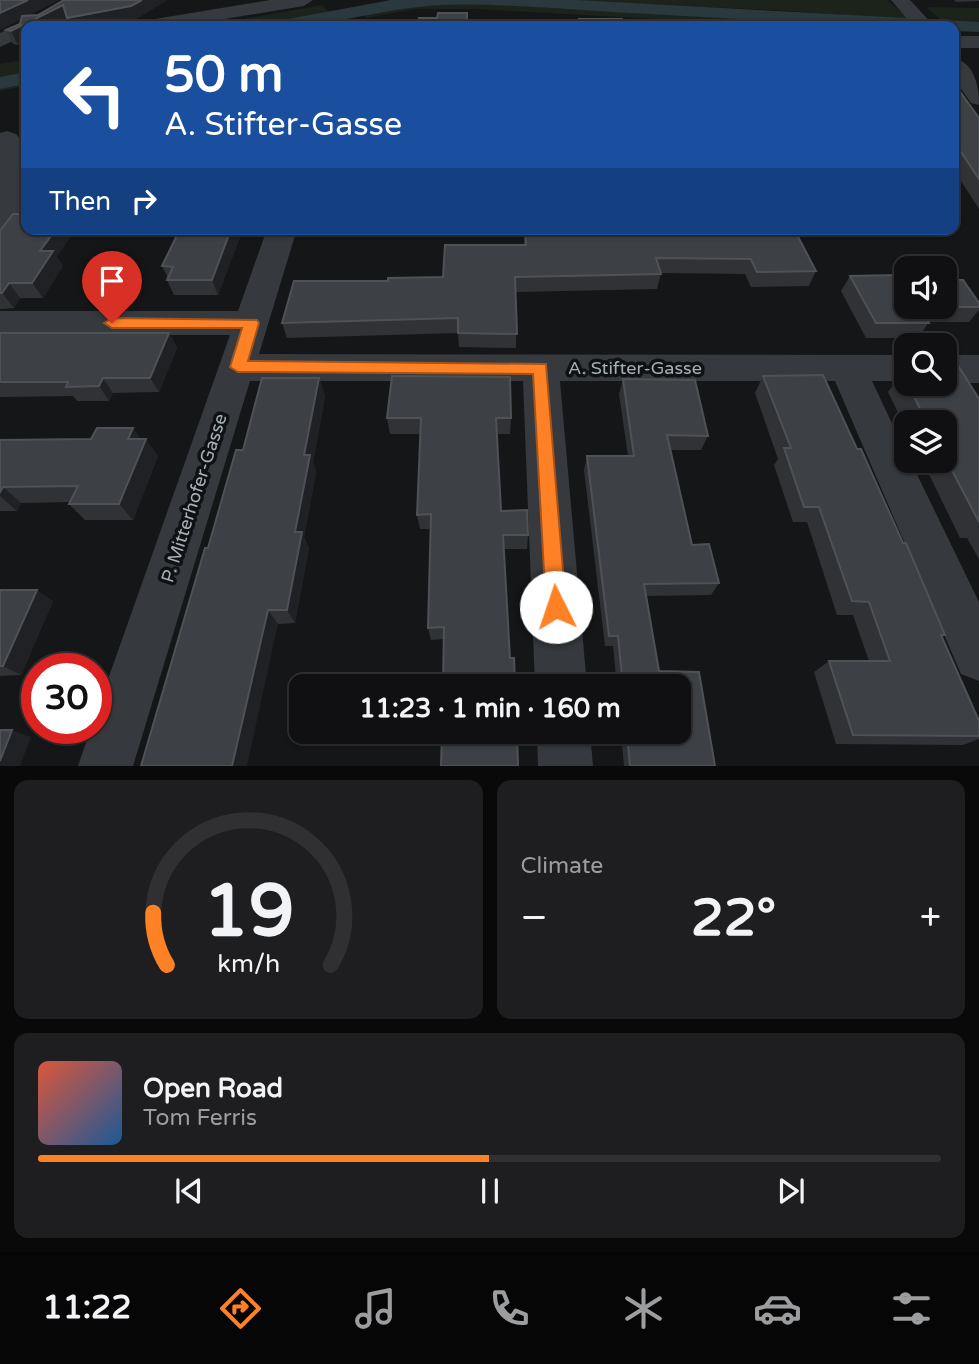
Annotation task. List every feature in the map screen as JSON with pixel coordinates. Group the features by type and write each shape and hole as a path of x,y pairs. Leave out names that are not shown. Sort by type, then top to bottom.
{"street":[{"path":"161,21 192,8 304,0"},
{"path":"38,21 48,16"},
{"path":"0,41 21,30"},
{"path":"959,42 979,42"},
{"path":"0,55 21,51"},
{"path":"959,71 979,97"},
{"path":"0,221 9,210 7,139"},
{"name":"P. Mitterhofer-Gasse","path":"105,765 280,235"},
{"path":"0,323 251,323"},
{"name":"A. Stifter-Gasse","path":"238,367 894,368"},
{"path":"847,367 979,656"},
{"path":"541,369 560,674"},
{"path":"957,369 979,369"},
{"path":"565,744 566,765"}],"shaded area":[{"path":"543,0 887,0 910,20 775,10"},
{"path":"449,2 782,21 692,21 476,9 416,9 365,18 365,12"},
{"path":"322,5 339,21 232,21"},
{"path":"926,7 979,8 979,24 942,21"},
{"path":"21,60 21,87 0,91 0,64"}],"building":[{"path":"0,0 28,0 0,13"},
{"path":"64,0 142,0 131,6 67,18 63,5 31,21 21,21 21,26 11,31 6,30 20,24 22,16 38,15"},
{"path":"438,13 467,13 467,21 418,21 419,18 437,18"},
{"path":"579,19 622,19 623,21"},
{"path":"959,93 979,118 979,179 961,152"},
{"path":"13,214 21,214 21,235 52,235 40,251 53,251 32,283 9,283 2,293 0,293 0,231"},
{"path":"177,235 229,235 212,280 167,280 173,267 162,266"},
{"path":"525,235 797,235 816,271 757,272 751,259 656,258 661,274 515,277 517,334 458,333 458,318 282,323 294,281 388,281 388,278 443,277 445,245 526,245"},
{"path":"894,275 894,319 927,319 929,323 876,323 850,276"},
{"path":"957,280 963,280 979,307 957,307"},
{"path":"0,333 169,333 150,378 103,378 99,386 66,387 68,382 0,382"},
{"path":"959,367 979,399 979,522 953,473 957,473 957,410 921,410 914,396 957,396"},
{"path":"823,375 857,449 861,449 903,543 906,543 945,635 941,635 979,721 979,736 853,735 829,661 890,661 869,602 852,601 819,507 804,507 784,448 791,448 763,376"},
{"path":"392,376 510,377 511,418 496,418 501,511 527,510 528,535 503,535 510,658 514,658 515,674 443,674 444,627 428,628 431,514 417,515 421,418 387,418"},
{"path":"262,378 319,378 304,455 310,455 295,532 302,532 287,610 268,610 232,766 141,766 205,548 208,548 236,450 243,450"},
{"path":"623,379 695,380 708,436 667,435 692,545 709,544 719,583 644,584 659,671 699,672 715,766 630,766 628,744 691,744 691,674 622,674 618,636 609,636 587,456 634,456"},
{"path":"97,428 133,428 128,439 146,439 119,504 69,504 78,486 3,487 0,492 0,440 91,439"},
{"path":"0,590 37,590 3,666 0,666"},
{"path":"0,730 12,730 0,761"},
{"path":"442,744 517,744 518,766 441,766"}],"waterway":[{"path":"304,21 395,4 442,0 506,1 870,21"},
{"path":"959,26 979,27"},
{"path":"0,83 21,79"}],"route":[{"path":"112,323 251,323 238,367 541,369 556,607"}]}
